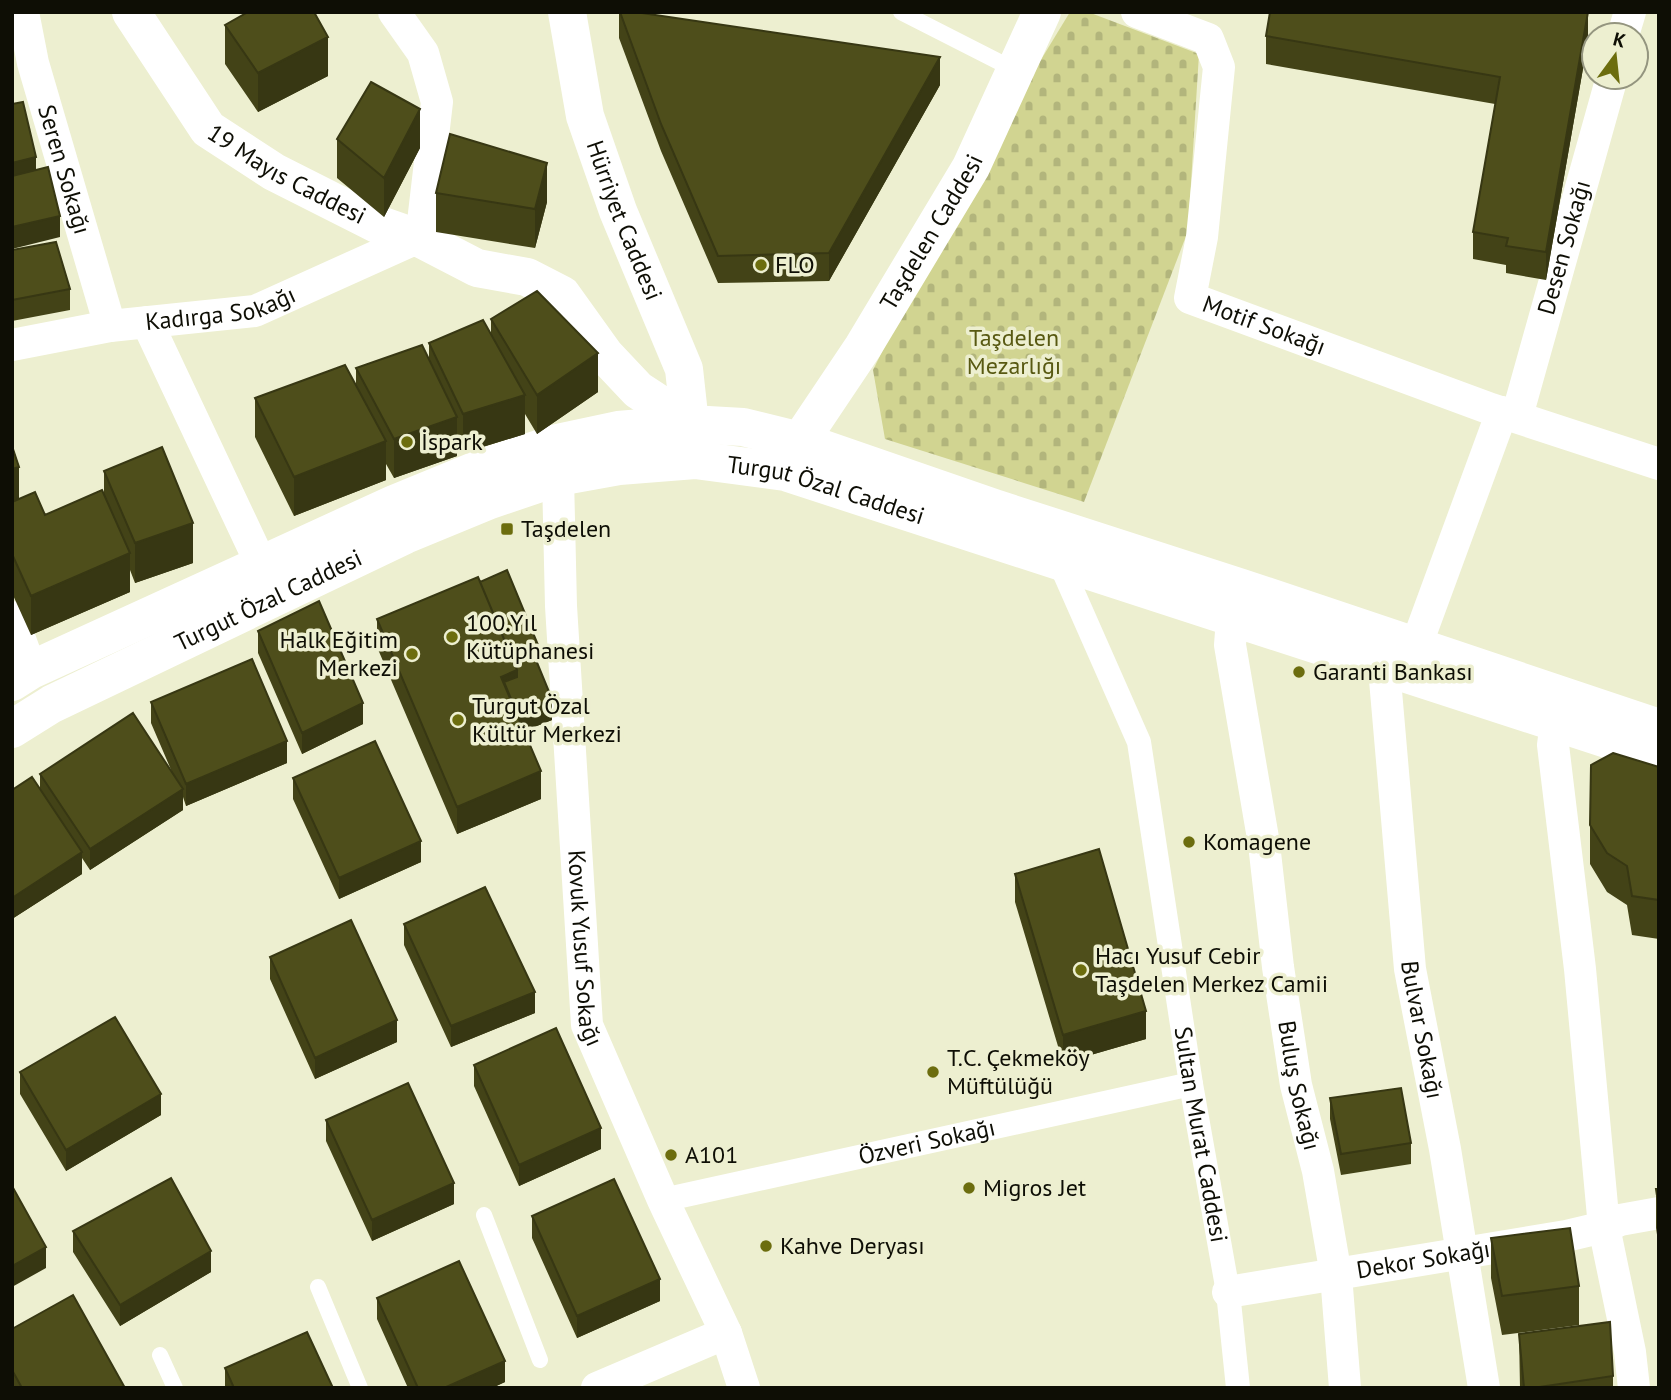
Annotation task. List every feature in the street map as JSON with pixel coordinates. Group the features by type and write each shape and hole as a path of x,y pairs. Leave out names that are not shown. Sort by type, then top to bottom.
{"main road":[{"name":"19 Mayıs Caddesi","path":"131,12 208,129 274,172 377,225 419,239 477,268 527,277 562,295 605,355 692,442"},
{"name":"Hürriyet Caddesi","path":"567,12 585,116 618,211 684,369 692,442"},
{"name":"Taşdelen Caddesi","path":"792,456 863,347 971,167 1042,12"},
{"name":"Turgut Özal Caddesi","path":"12,729 52,704 181,640 269,580 394,504 508,459 557,443 618,430 792,456 994,508 1659,728"},
{"name":"Turgut Özal Caddesi","path":"21,676 269,580 405,535 490,500 558,477 619,466 692,442"},
{"name":"Turgut Özal Caddesi","path":"792,456 1060,563 1659,756"}],"street":[{"name":"Seren Sokağı","path":"23,12 33,63 110,326"},
{"path":"394,12 423,53 438,102 419,239"},
{"name":"Motif Sokağı","path":"1137,12 1208,39 1219,67 1202,237 1190,298 1509,414 1659,464"},
{"name":"Desen Sokağı","path":"1416,646 1509,414 1608,91"},
{"name":"Kadırga Sokağı","path":"12,345 110,326 255,311 419,239"},
{"path":"147,322 269,580"},
{"name":"Kovuk Yusuf Sokağı","path":"558,477 561,620 587,1026 663,1200 726,1333 744,1388"},
{"name":"Sultan Murat Caddesi","path":"1060,563 1139,742 1191,1084 1227,1292 1238,1388"},
{"path":"12,617 21,676"},
{"name":"Buluş Sokağı","path":"1232,619 1230,645 1264,844 1278,967 1296,1085 1318,1171 1336,1275 1345,1388"},
{"name":"Bulvar Sokağı","path":"1384,668 1409,970 1463,1251 1484,1388"},
{"path":"1556,723 1553,745 1580,969 1604,1227 1630,1352 1634,1388"},
{"name":"Özveri Sokağı","path":"663,1200 1191,1084"},
{"name":"Dekor Sokağı","path":"1227,1292 1566,1236 1604,1227 1620,1220 1659,1213"},
{"path":"597,1388 726,1333"}],"lane":[{"path":"901,12 1016,70"},
{"path":"484,1215 540,1360"},
{"path":"318,1287 360,1388"},
{"path":"160,1355 175,1388"}],"green space":[{"name":"Taşdelen Mezarlığı","path":"1070,12 1088,12 1199,54 1188,231 1084,502 885,439 873,370 920,275 1028,81"}],"building":[{"path":"248,12 314,12 328,37 258,73 225,25"},
{"path":"620,12 940,57 829,253 718,256 661,124"},
{"path":"1270,12 1588,12 1586,21 1580,21 1580,58 1546,252 1506,246 1508,238 1473,232 1500,77 1266,36"},
{"path":"371,82 420,109 384,178 337,139"},
{"path":"23,102 36,157 12,163 12,104"},
{"path":"450,134 547,163 535,209 436,193"},
{"path":"48,167 60,216 12,227 12,176"},
{"path":"56,242 70,289 12,300 12,250"},
{"path":"537,291 598,353 537,395 491,319"},
{"path":"483,320 525,395 463,414 429,343"},
{"path":"422,345 457,417 394,439 356,368"},
{"path":"345,365 386,441 294,477 255,398"},
{"path":"12,446 19,467 12,469"},
{"path":"162,447 193,523 135,543 104,471"},
{"path":"102,490 130,553 31,596 12,554 12,502 35,492 45,515"},
{"path":"507,570 538,645 531,648 552,699 517,713 504,682 517,677 517,670 480,582"},
{"name":"Turgut Özal Kültür Merkezi","path":"478,577 517,670 501,677 541,771 457,807 377,619"},
{"path":"319,601 363,703 302,733 258,631"},
{"path":"252,659 287,741 186,784 151,702"},
{"path":"133,713 183,789 90,849 40,774"},
{"path":"375,741 421,841 339,878 293,778"},
{"path":"1613,753 1659,767 1659,900 1632,896 1627,866 1607,853 1590,825 1591,765"},
{"path":"32,777 82,852 12,898 12,790"},
{"name":"Hacı Yusuf Cebir Taşdelen Merkez Camii","path":"1099,849 1146,1011 1063,1035 1015,874"},
{"path":"485,887 535,992 451,1026 404,924"},
{"path":"351,920 397,1020 315,1058 270,957"},
{"path":"115,1017 161,1094 66,1150 20,1072"},
{"path":"556,1028 601,1128 519,1165 474,1065"},
{"path":"408,1083 454,1183 372,1220 326,1120"},
{"path":"1401,1088 1411,1143 1341,1154 1330,1098"},
{"path":"171,1178 211,1251 120,1305 73,1231"},
{"path":"614,1179 660,1279 577,1316 532,1216"},
{"path":"12,1186 46,1247 12,1266"},
{"path":"1570,1228 1579,1286 1502,1296 1491,1238"},
{"path":"459,1261 505,1361 444,1388 418,1388 377,1298"},
{"path":"73,1295 125,1388 22,1388 12,1370 12,1329"},
{"path":"1610,1322 1613,1376 1524,1388 1519,1334"},
{"path":"307,1332 333,1388 234,1388 225,1368"}],"place":[{"name":"FLO","path":"761,265"},
{"name":"İspark","path":"407,442"},
{"name":"Taşdelen","path":"507,529"},
{"name":"100.Yıl Kütüphanesi","path":"452,637"},
{"name":"Halk Eğitim Merkezi","path":"412,654"},
{"name":"Garanti Bankası","path":"1299,672"},
{"name":"Turgut Özal Kültür Merkezi","path":"458,720"},
{"name":"Komagene","path":"1189,842"},
{"name":"Hacı Yusuf Cebir Taşdelen Merkez Camii","path":"1081,970"},
{"name":"T.C. Çekmeköy Müftülüğü","path":"933,1072"},
{"name":"A101","path":"671,1155"},
{"name":"Migros Jet","path":"969,1188"},
{"name":"Kahve Deryası","path":"766,1246"}]}
